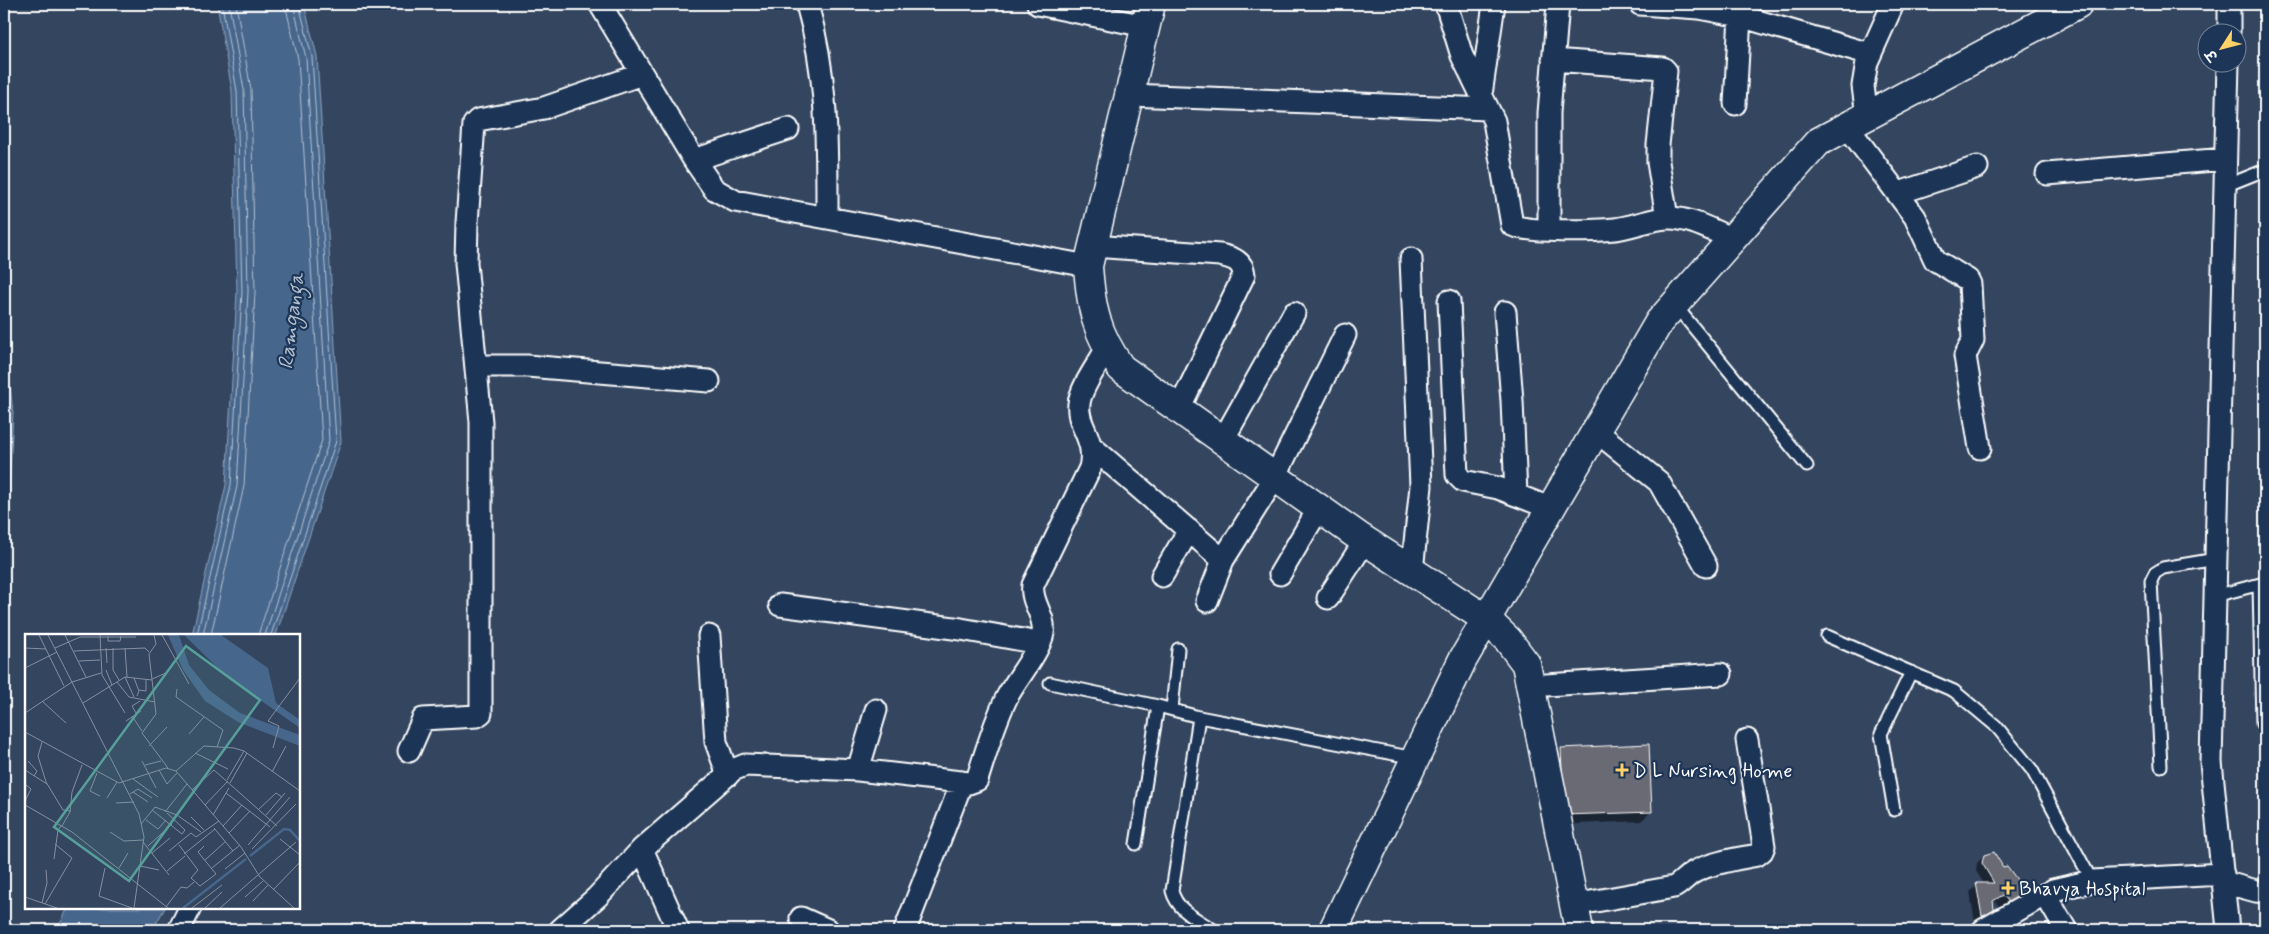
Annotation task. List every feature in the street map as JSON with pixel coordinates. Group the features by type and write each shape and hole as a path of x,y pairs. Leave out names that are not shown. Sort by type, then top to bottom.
{"street":[{"path":"600,4 694,160 714,189 735,201 827,218 1091,256 1220,255 1237,261 1243,267 1244,275 1179,409"},
{"path":"807,4 822,69 826,116 827,218"},
{"path":"1038,4 1148,15 1091,256 1090,300 1096,325 1107,348 1121,368 1365,540 1486,619 1508,640 1526,664 1576,918 1674,887 1681,884 1693,872 1702,868 1757,854 1762,851 1764,846 1747,740"},
{"path":"1446,4 1462,56 1485,102 1498,137 1512,225 1518,228 1615,229 1667,218 1690,222 1733,238"},
{"path":"1485,102 1494,4"},
{"path":"1549,229 1549,112 1558,4"},
{"path":"1640,4 1699,8 1740,16 1870,54"},
{"path":"1893,4 1867,62 1857,121 1898,193 1915,217 1935,260 1968,280 1970,284 1973,340 1964,356 1980,448"},
{"path":"1333,930 1462,661 1659,322 1818,142 2078,4"},
{"path":"2228,22 2229,4"},
{"path":"1734,104 1740,16"},
{"path":"1553,60 1663,68 1666,71 1658,162 1667,218"},
{"path":"2228,72 2211,762 2228,930"},
{"path":"409,751 423,719 477,716 481,713 482,422 466,263 474,124 478,120 544,108 642,74"},
{"path":"1129,95 1485,102"},
{"path":"694,160 788,129"},
{"path":"2047,174 2225,159"},
{"path":"1898,193 1977,167"},
{"path":"1411,259 1421,486 1412,571"},
{"path":"1450,301 1457,475 1463,481 1498,488 1550,508"},
{"path":"1505,312 1512,401 1516,495"},
{"path":"1222,440 1294,313"},
{"path":"1208,601 1223,560 1274,477 1345,334"},
{"path":"560,930 597,897 642,849 728,774 745,765 858,770 973,783 977,780 996,721 1008,696 1039,643 1043,632 1042,621 1032,594 1033,585 1090,468 1092,447 1080,414 1079,404 1107,348"},
{"path":"476,366 527,366 709,382"},
{"path":"1596,431 1659,482 1706,566"},
{"path":"1092,447 1223,560"},
{"path":"1280,574 1319,508"},
{"path":"1162,576 1188,530"},
{"path":"1328,598 1365,540"},
{"path":"780,605 961,629 1039,643"},
{"path":"709,636 716,742 728,774"},
{"path":"1530,686 1721,674"},
{"path":"858,770 876,710"},
{"path":"905,930 962,782"},
{"path":"642,849 678,930"},
{"path":"1983,930 2054,890 2092,881 2223,878 2256,892 2265,892"},
{"path":"2046,894 2066,930"},
{"path":"179,930 190,909"},
{"path":"801,918 828,930"}],"lane":[{"path":"2225,186 2265,170"},
{"path":"1674,305 1807,466"},
{"path":"2161,766 2151,581 2155,573 2164,568 2216,559"},
{"path":"2215,596 2262,584 2262,724"},
{"path":"1826,636 1954,691 1996,726 2032,770 2092,881"},
{"path":"1172,709 1178,649"},
{"path":"1894,810 1881,734 1911,672"},
{"path":"1050,683 1172,709 1199,717 1415,758"},
{"path":"1136,844 1158,706"},
{"path":"1199,717 1172,890 1174,901 1179,907 1214,930"}],"water":[{"name":"Ramganga","path":"217,4 304,4 317,56 341,442 276,634 192,634 226,485 237,292 232,91"},
{"path":"4,327 13,413 8,509 4,535"},
{"path":"68,909 164,909 152,930 57,930"}],"building":[{"path":"1649,744 1652,812 1564,815 1561,748"},
{"path":"1994,852 2003,867 2007,866 2029,896 2013,907 2003,895 1993,901 1995,916 1982,916 1976,883 1994,883 1982,863 1984,855"}],"place":[{"name":"D L Nursing Home","path":"1622,770"},
{"name":"Bhavya Hospital","path":"2008,888"}]}
